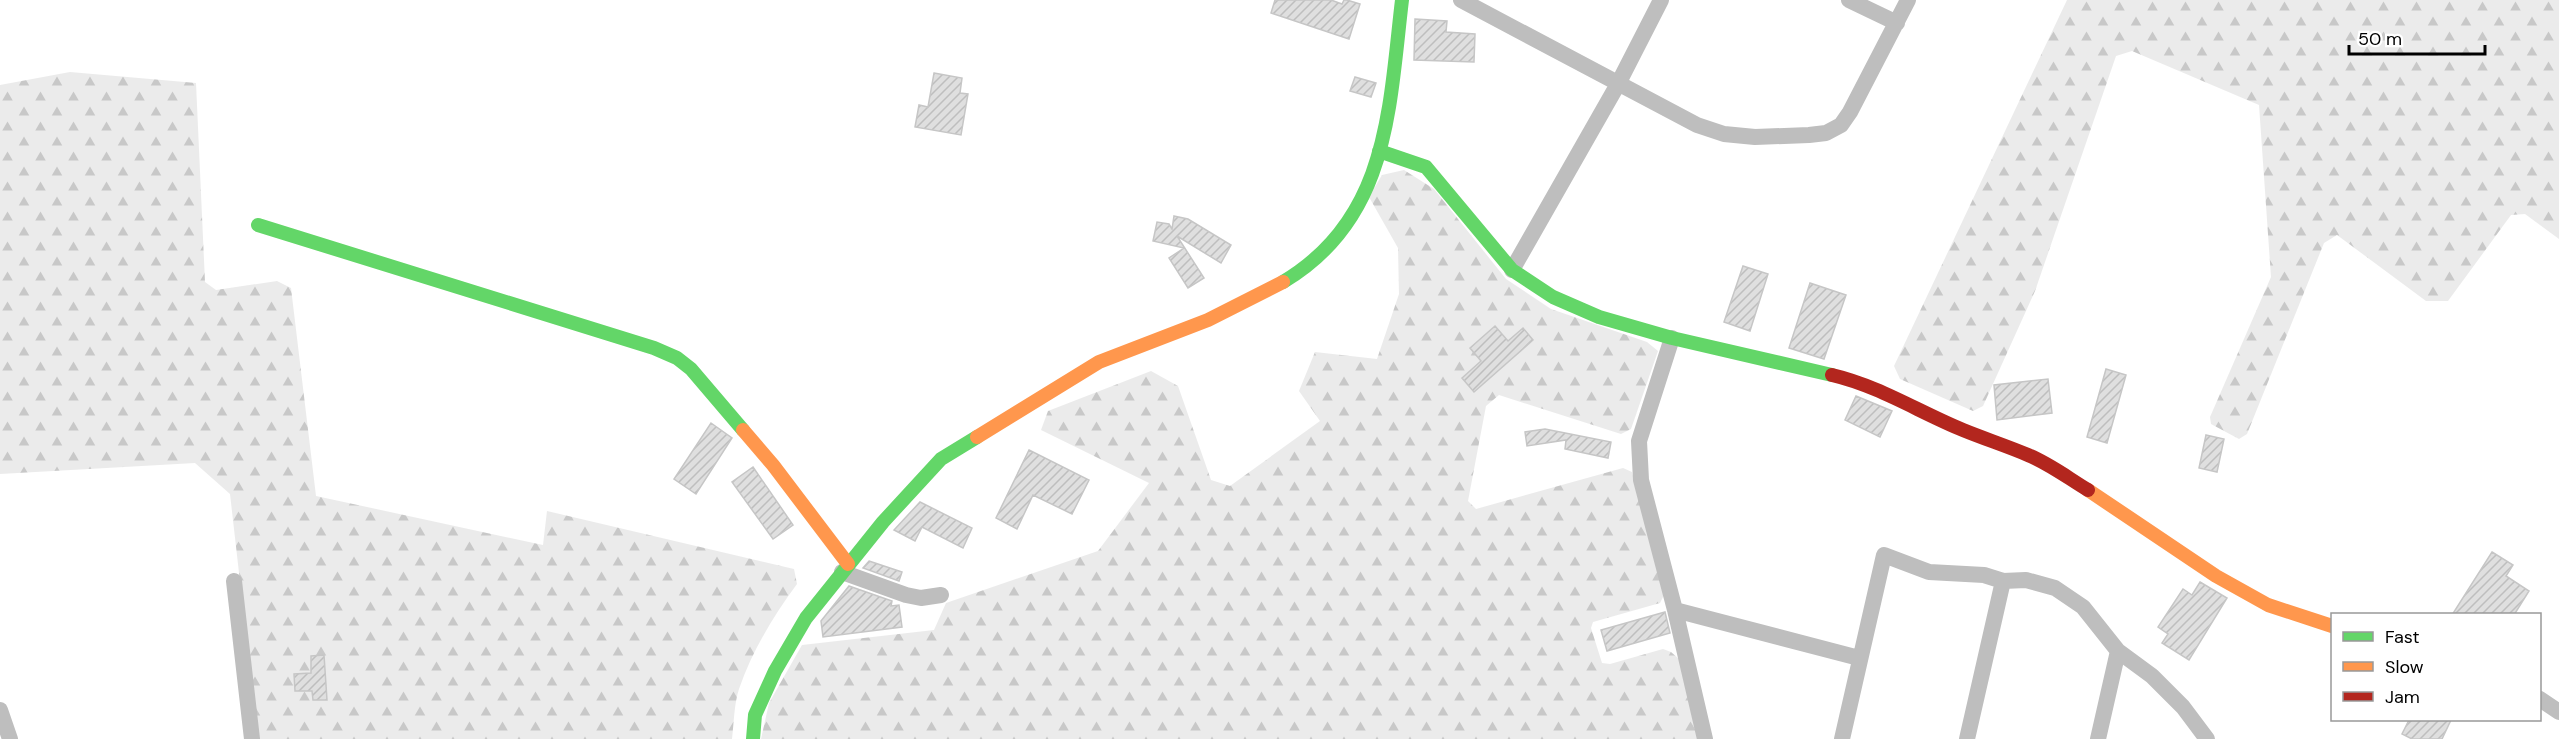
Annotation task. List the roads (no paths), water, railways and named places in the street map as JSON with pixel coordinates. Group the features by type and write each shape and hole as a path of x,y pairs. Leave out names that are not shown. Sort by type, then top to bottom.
{"street":[{"path":"753,739 755,715 775,671 806,618 845,568 941,459 1099,362 1209,320 1308,267 1342,233 1373,177 1380,151 1388,114 1402,0"},
{"path":"1512,270 1618,84 1661,0"},
{"path":"1849,0 1897,23"},
{"path":"1470,2 1697,125 1724,134 1755,137 1826,133 1841,125 1908,0"},
{"path":"1380,151 1426,167 1512,270 1553,297 1599,317 1672,338 1849,379 1906,402 1962,430 2029,455 2051,466 2216,576 2268,605 2331,626"},
{"path":"258,225 643,344 677,358 691,369 773,465 845,568 906,595 921,598 941,595"},
{"path":"1672,338 1639,441 1638,459 1641,480 1675,610 1705,739"},
{"path":"1842,739 1884,555 1929,572 1984,575 2003,581 2026,580 2055,588 2083,607 2118,651 2152,676 2183,707 2207,739"},
{"path":"234,581 252,739"},
{"path":"1967,739 2003,581"},
{"path":"1675,610 1859,658"},
{"path":"2098,739 2118,651"},
{"path":"2541,700 2559,712"},
{"path":"0,710 10,739"}]}
